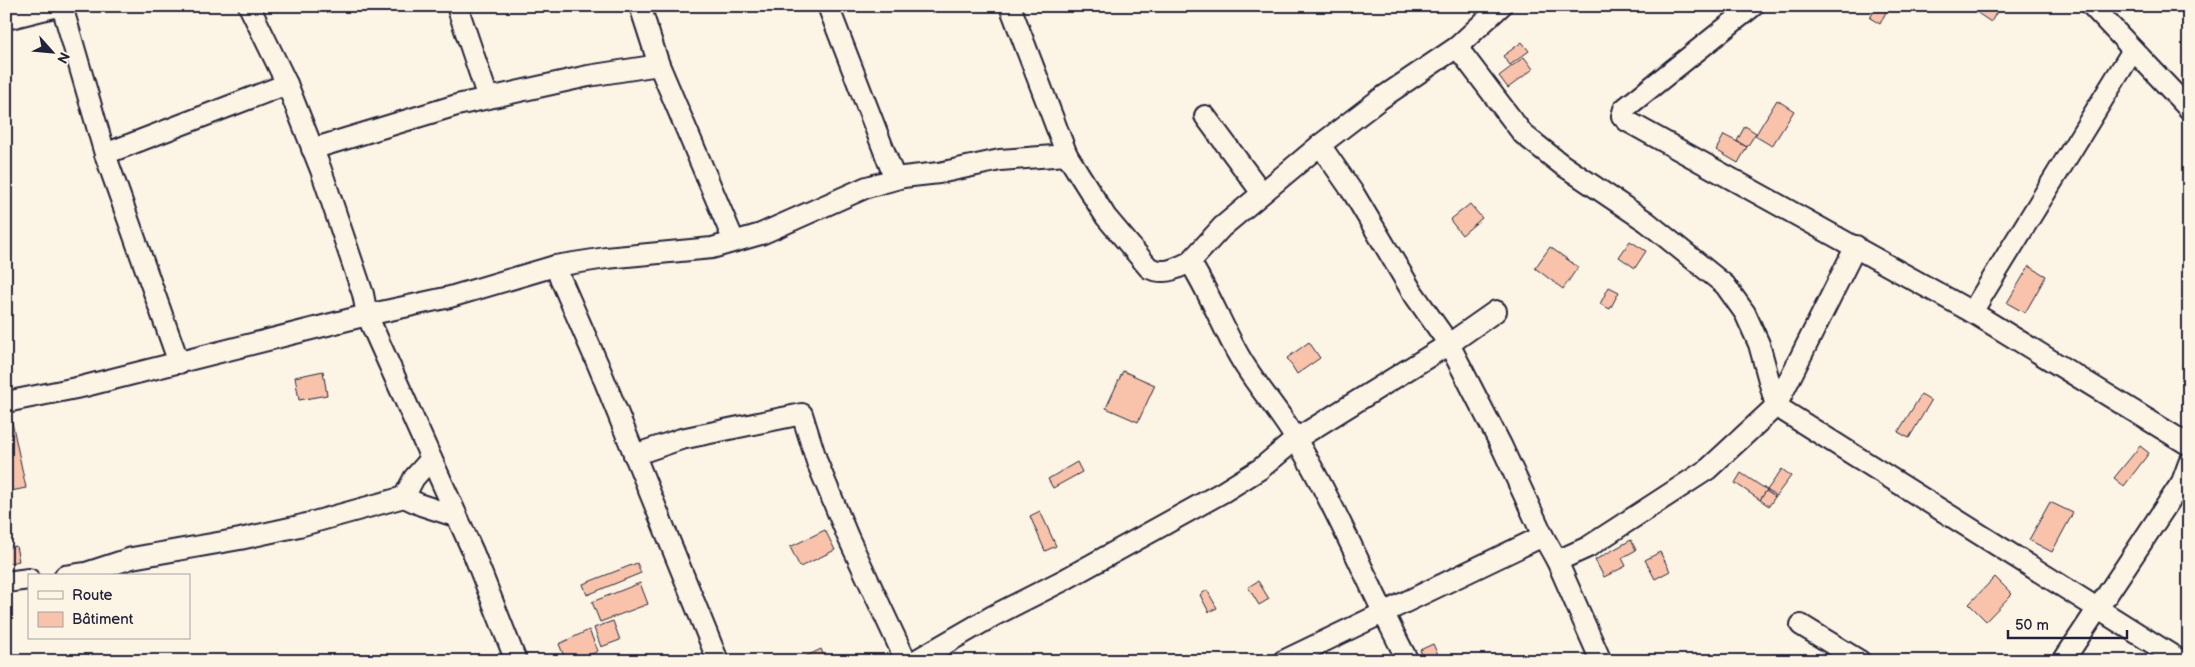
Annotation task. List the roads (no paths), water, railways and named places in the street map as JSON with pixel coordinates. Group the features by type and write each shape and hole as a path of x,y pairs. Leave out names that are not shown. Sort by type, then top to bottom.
{"street":[{"path":"6,19 60,6 105,154 179,363"},
{"path":"249,6 286,84 312,149 340,224 363,294 367,315 455,516 473,552 512,660"},
{"path":"457,6 488,98"},
{"path":"640,6 658,65 734,241"},
{"path":"828,6 895,179"},
{"path":"1010,6 1067,155 1106,217 1149,268 1159,272 1168,272 1190,262 1222,227 1320,145 1380,99 1457,47 1501,6"},
{"path":"1753,6 1624,109 1622,116 1627,121 1856,246 1972,312 2189,445"},
{"path":"2092,6 2189,109"},
{"path":"1457,47 1522,134 1561,164 1647,222 1725,285 1745,313 1759,344 1776,406 2099,608 2180,661"},
{"path":"1972,312 2133,50"},
{"path":"312,149 457,105 588,76 658,65"},
{"path":"105,154 286,84"},
{"path":"1205,116 1262,193"},
{"path":"1320,145 1354,194 1413,293 1450,344 1501,445 1543,536 1557,561 1601,661"},
{"path":"6,402 179,363 367,315 450,297 556,266 606,258 695,250 734,241 761,234 851,193 895,179 939,173 1000,160 1067,155"},
{"path":"1557,561 1588,547 1708,469 1776,406 1856,246"},
{"path":"1190,262 1250,375 1296,439 1357,554 1382,613 1408,661"},
{"path":"556,266 718,661"},
{"path":"915,661 993,616 1062,581 1206,502 1260,469 1296,439 1450,344 1496,311"},
{"path":"634,454 681,439 802,414 817,462 848,537 906,661"},
{"path":"404,497 414,478 431,459"},
{"path":"2063,661 2182,482 2189,463"},
{"path":"79,574 132,558 240,540 404,497 420,505 455,516"},
{"path":"1283,661 1543,536"},
{"path":"6,582 28,579"},
{"path":"1801,624 1860,661"}]}
